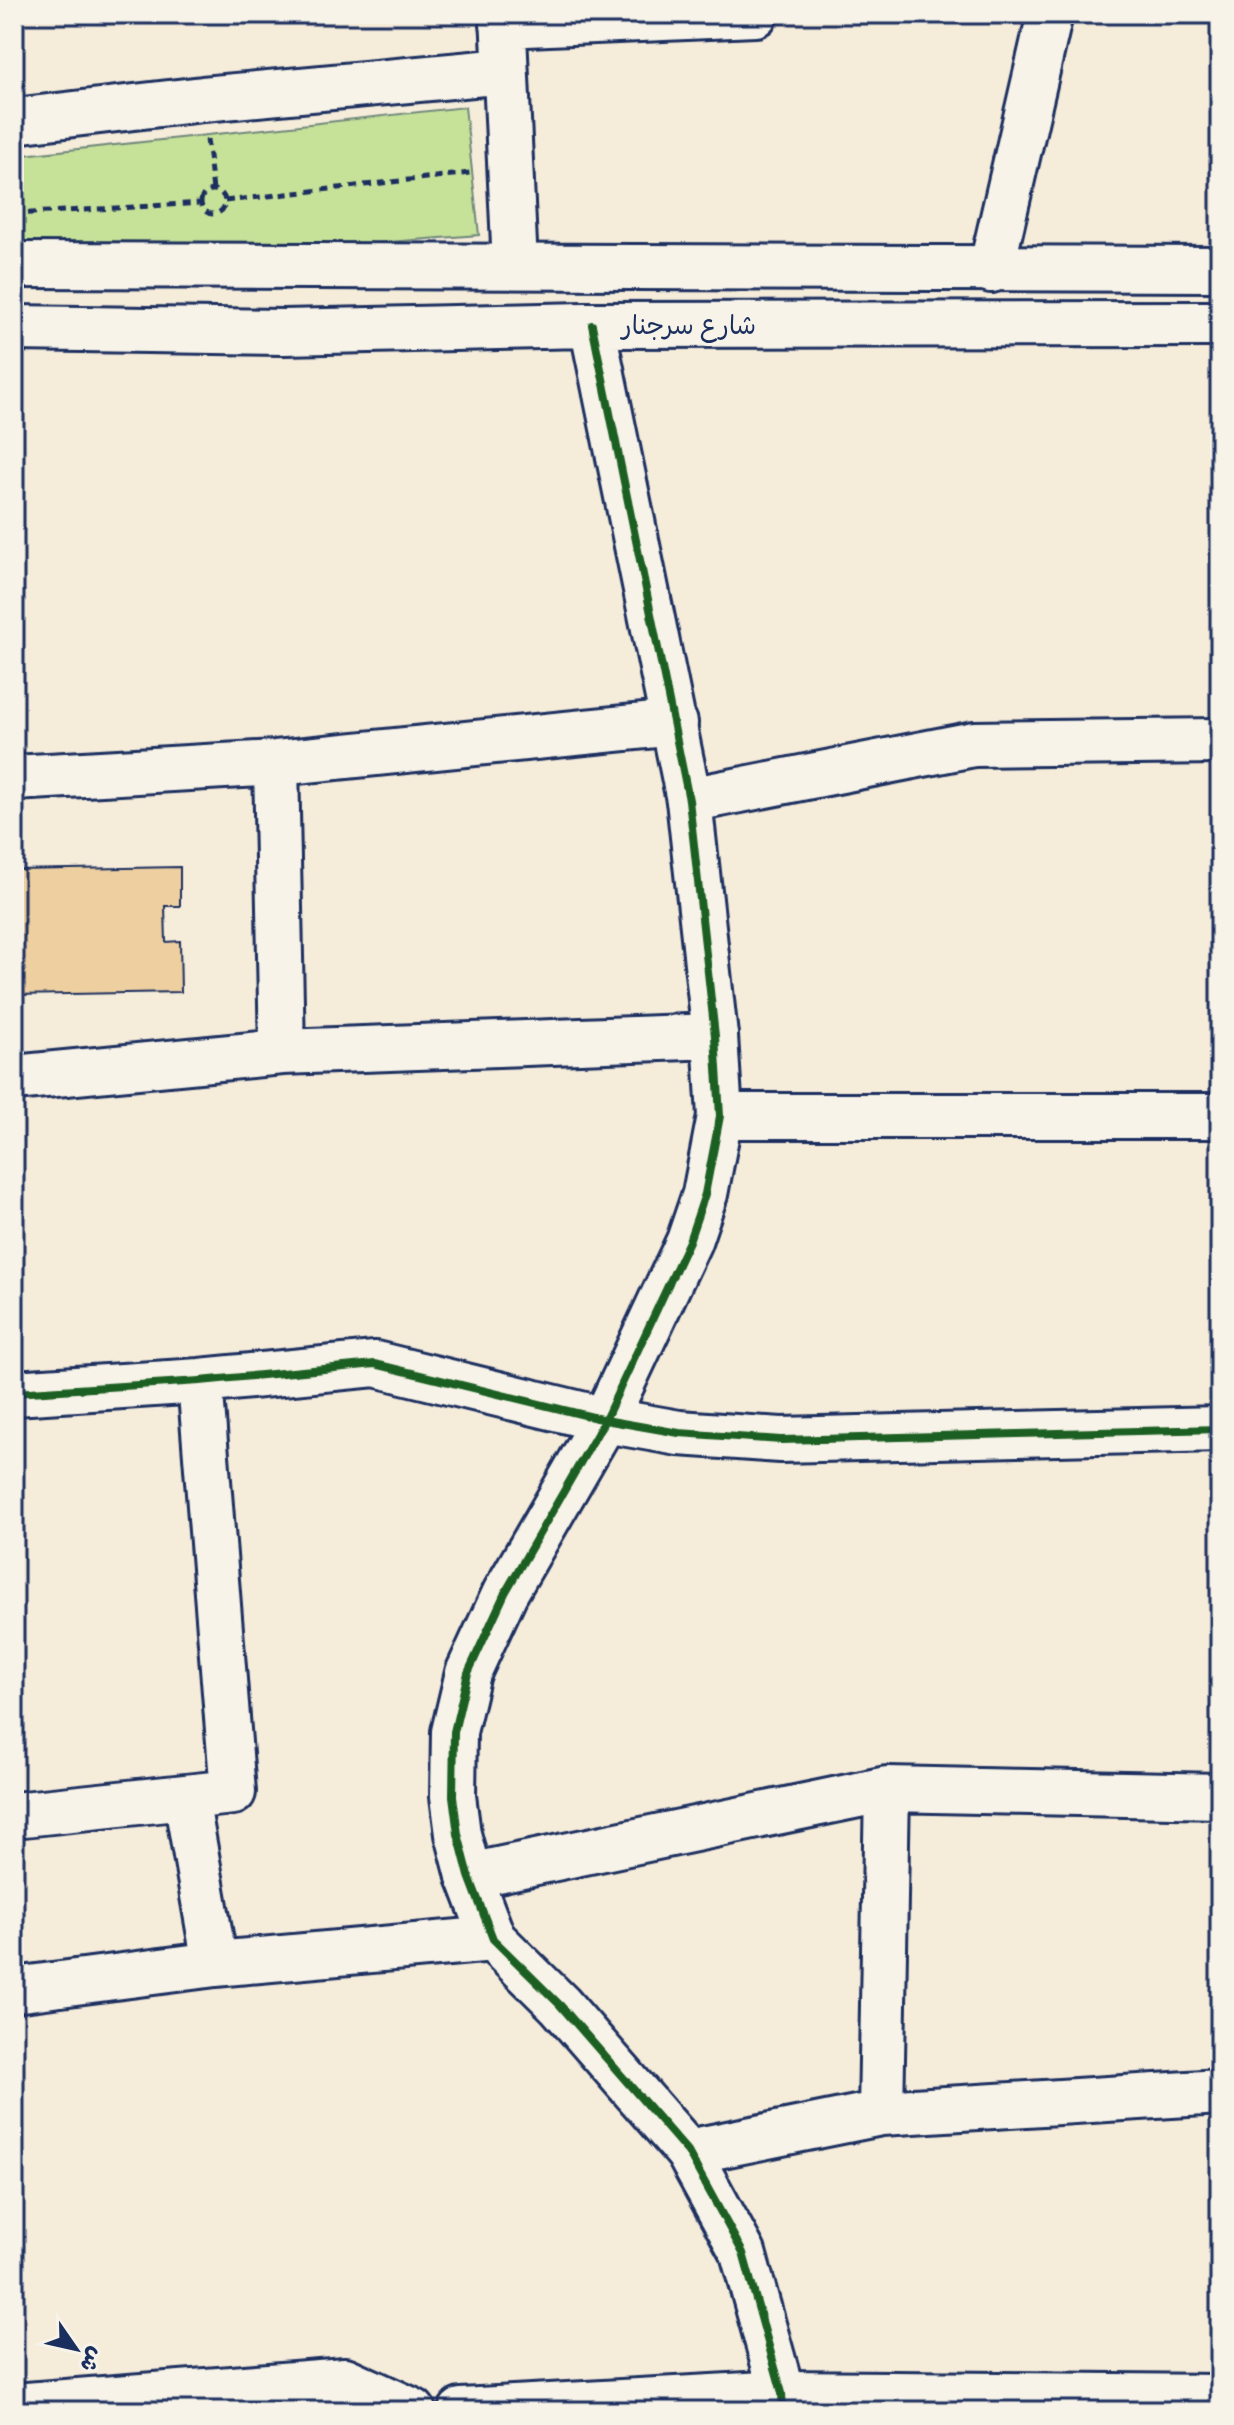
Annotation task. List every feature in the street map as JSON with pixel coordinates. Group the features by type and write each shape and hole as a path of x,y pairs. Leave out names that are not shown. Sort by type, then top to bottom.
{"street":[{"path":"515,266 503,20 755,14"},
{"path":"991,270 1050,14"},
{"path":"14,121 203,99 505,71"},
{"path":"14,265 1218,269 1218,324"},
{"name":"شارع سرجنار","path":"14,328 284,332 592,325 1218,324"},
{"path":"592,325 689,800 715,1036 720,1116 705,1194 689,1241 605,1420 505,1593 464,1686 454,1732 453,1796 458,1834 469,1876 493,1939 560,2005 688,2152 743,2253 782,2402"},
{"path":"14,778 276,763 675,723"},
{"path":"689,800 974,744 1220,741"},
{"path":"276,763 282,1052"},
{"path":"14,1078 282,1052 715,1036"},
{"path":"720,1116 1220,1116"},
{"path":"14,1393 200,1381 375,1364 605,1420 679,1433 781,1440 1220,1429"},
{"path":"14,1815 233,1792 200,1381"},
{"path":"469,1876 887,1789 1220,1796"},
{"path":"881,2113 887,1789"},
{"path":"186,1798 215,1964"},
{"path":"14,1990 215,1964 493,1939"},
{"path":"688,2152 881,2113 1220,2092"},
{"path":"14,2406 347,2395 413,2411"},
{"path":"461,2411 782,2402 1220,2397"}],"path":[{"path":"203,99 213,190"},
{"path":"225,201 471,172"},
{"path":"213,190 223,195 225,201 224,208 216,213 207,212 202,203 204,195 213,190"},
{"path":"14,214 202,203"}],"green space":[{"path":"465,107 479,235 219,255 14,261 14,156"}],"building":[{"path":"180,867 180,906 165,906 166,942 180,941 181,992 14,995 14,870"}],"cycle path":[{"path":"592,325 689,800 715,1036 720,1116 705,1194 689,1241 605,1420 505,1593 468,1673 454,1732 453,1796 458,1834 469,1876 493,1939 560,2005 688,2152 743,2253 782,2393 783,2411"},
{"path":"14,1393 200,1381 375,1364 605,1420 679,1433 781,1440 1220,1429"}]}
